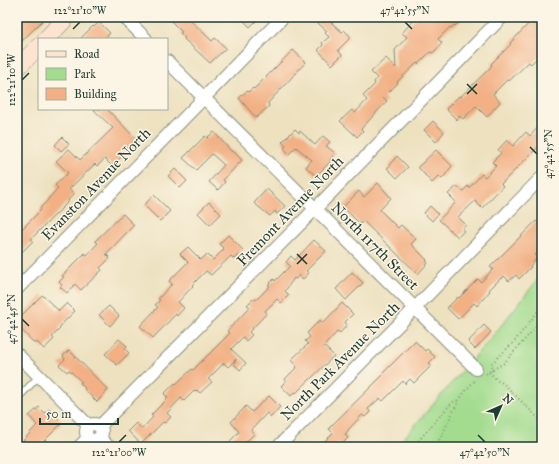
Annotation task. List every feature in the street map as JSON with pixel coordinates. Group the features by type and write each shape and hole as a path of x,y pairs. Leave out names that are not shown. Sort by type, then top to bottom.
{"street":[{"path":"47,38 67,17"},
{"path":"124,17 145,38"},
{"name":"Evanston Avenue North","path":"17,289 203,97 283,17"},
{"name":"Fremont Avenue North","path":"80,447 502,17"},
{"path":"17,68 38,47"},
{"name":"North 117th Street","path":"168,62 316,208 480,374"},
{"name":"North Park Avenue North","path":"278,447 542,177"},
{"path":"17,354 109,447"}],"lane":[{"path":"17,399 39,376"}],"path":[{"path":"492,371 491,364 514,342 542,306"},
{"path":"435,447 460,400 480,374 492,371 504,363 542,320"},
{"path":"489,372 498,381 503,383 542,422"},
{"path":"413,447 453,402 460,400"}],"green space":[{"path":"542,274 542,447 396,447 497,331"}],"building":[{"path":"17,17 46,17 17,46"},
{"path":"167,17 187,17 212,41 215,38 226,48 210,63 184,39 185,38 180,33 182,32"},
{"path":"240,17 260,17 250,27"},
{"path":"311,17 325,17 342,32 344,30 351,37 338,50 342,55 332,65 318,50 323,45 322,43 329,37 325,33 327,31"},
{"path":"417,17 465,17 455,26 450,27 438,39 442,43 435,51 432,53 430,52 397,82 398,83 383,98 387,101 361,129 363,131 357,137 340,121 352,110 355,113 367,100 363,96 375,84 374,82 377,78 371,72 386,58 396,68 395,50 407,37 402,33"},
{"path":"534,18 542,26 542,53 531,64 529,62 509,81 507,80 493,94 500,102 487,117 476,106 463,119 460,116 457,120 446,109 490,68 492,65 491,64"},
{"path":"99,22 110,33 105,38 81,38 93,26 94,27"},
{"path":"293,50 306,62 268,103 269,106 256,118 239,98 247,91 248,92 253,88 254,89"},
{"path":"94,110 108,110 138,141 112,166 105,159 97,166 95,164 69,189 74,194 68,200 69,201 31,239 33,241 22,252 17,248 17,234 40,211 41,207 58,188 55,185 68,173 56,161 69,149 80,160 113,128"},
{"path":"433,121 444,132 436,142 424,130"},
{"path":"542,123 542,143 501,184 503,186 482,208 475,201 458,217 466,225 462,229 464,231 458,237 439,220 456,202 448,194 457,186 463,191 468,186 469,188 482,174 485,177 496,166 492,162 501,153 498,150 507,140 513,146 526,132 530,136"},
{"path":"295,129 299,133 300,131 315,145 323,136 330,142 326,146 335,153 330,160 331,161 316,176 306,167 312,160 296,147 289,154 284,148 286,146 282,142"},
{"path":"214,132 232,152 233,151 242,160 223,180 225,182 218,190 209,182 224,165 212,154 196,170 183,158 205,136 207,138"},
{"path":"62,137 69,144 61,151 55,145"},
{"path":"436,150 452,166 442,179 439,176 432,183 418,167"},
{"path":"397,156 408,167 397,178 387,168"},
{"path":"175,169 187,181 180,188 168,176"},
{"path":"378,183 391,198 380,210 398,228 401,225 416,239 411,244 427,260 426,261 428,263 418,274 363,221 360,224 343,207 359,191 364,197"},
{"path":"267,189 285,206 277,214 275,211 270,216 254,203"},
{"path":"154,195 170,211 160,221 144,205"},
{"path":"209,202 221,214 210,225 198,213"},
{"path":"430,206 438,214 432,221 424,213"},
{"path":"123,214 134,225 106,254 110,258 100,268 102,270 81,290 75,284 67,293 60,287 62,285 59,282 64,277 62,276 85,253 87,255 98,243 95,241"},
{"path":"536,221 542,226 542,248 535,255 537,258 530,266 531,267 519,279 516,275 509,281 504,276 502,279 501,278 489,290 490,291 477,306 474,303 458,319 447,308 478,279 481,282 493,269 490,267"},
{"path":"228,235 243,250 234,259 231,256 211,275 206,271 178,302 184,308 177,316 176,314 153,338 140,326 158,307 155,305 160,300 158,299 172,284 169,281 188,262 180,254 188,247 201,260 207,254 213,260 224,249 219,244"},
{"path":"314,240 326,251 306,271 309,273 303,279 299,275 296,279 294,278 285,291 289,295 281,303 277,299 265,311 267,313 249,332 252,335 246,341 243,337 231,349 246,363 240,370 234,364 236,359 228,367 224,363 208,379 212,382 200,393 195,390 184,401 181,398 167,413 171,417 165,423 163,422 141,444 128,431 136,423 142,429 153,417 151,415 168,398 164,394 175,383 176,384 192,369 193,370 230,333 227,331 250,307 247,305 253,299 255,300 258,298 270,286 268,285 274,279 275,281 290,266 286,262 291,256 295,260"},
{"path":"352,272 363,283 346,300 336,289"},
{"path":"42,295 59,311 67,303 75,311 59,328 60,329 52,337 54,339 44,349 37,342 35,344 17,325 17,320"},
{"path":"342,303 353,314 345,322 347,325 340,333 338,331 324,346 334,356 296,393 295,392 291,396 281,386 286,381 285,379 297,367 291,360 308,344 305,341 310,337 307,333 320,320 323,323"},
{"path":"109,306 119,316 110,326 99,315"},
{"path":"484,325 491,332 475,349 468,342"},
{"path":"119,339 127,346 125,349 129,353 117,365 105,354"},
{"path":"415,341 425,351 427,349 435,357 429,363 431,366 414,383 410,379 405,384 403,381 383,401 380,398 368,409 370,412 365,417 362,415 348,430 345,434 348,438 341,445 338,442 333,447 319,447 333,433 329,429 330,427"},
{"path":"69,350 108,390 97,402 84,389 85,388 80,383 82,382 69,370 67,372 59,365 65,359 63,356"},
{"path":"269,396 280,407 271,417 267,413 251,430 254,434 241,447 224,447 239,432 231,422 246,406 252,412"},
{"path":"39,407 45,413 49,409 62,423 38,447 27,447 22,442 37,425 29,416"}]}
